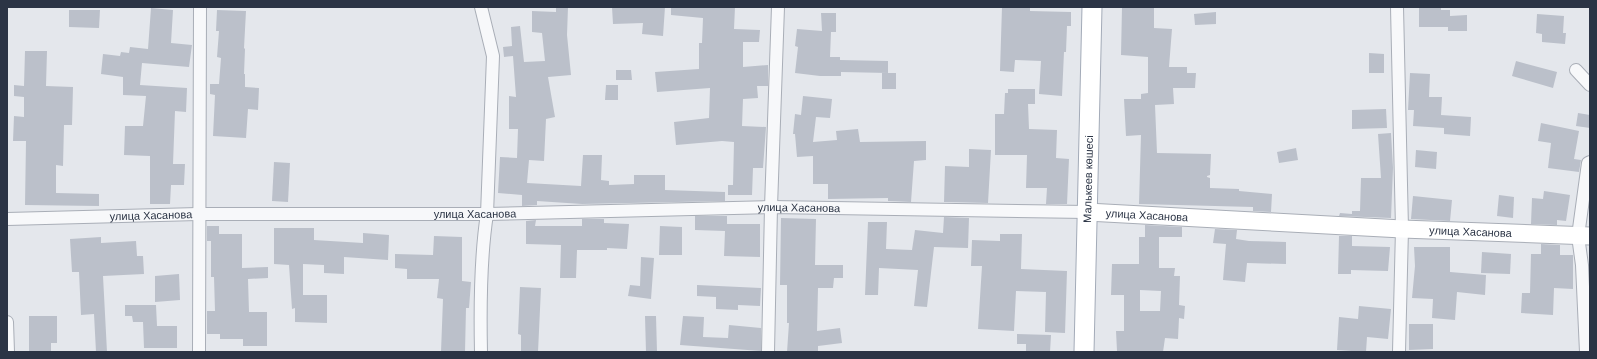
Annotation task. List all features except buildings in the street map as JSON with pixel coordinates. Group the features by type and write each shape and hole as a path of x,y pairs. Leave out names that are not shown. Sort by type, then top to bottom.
{"main road":[{"name":"Малькеев көшесі","path":"1084,352 1092,7"}],"street":[{"path":"199,352 198,214 200,7"},
{"path":"481,7 493,56 487,214 483,257 481,352"},
{"path":"768,352 771,207 778,7"},
{"path":"1397,7 1402,229 1399,352"},
{"path":"1576,70 1590,85"},
{"path":"1586,352 1582,265 1588,163 1590,162"},
{"name":"улица Хасанова","path":"7,218 198,214 487,214 771,207 1087,212 1402,229 1584,236"},
{"path":"7,322 8,352"}]}
